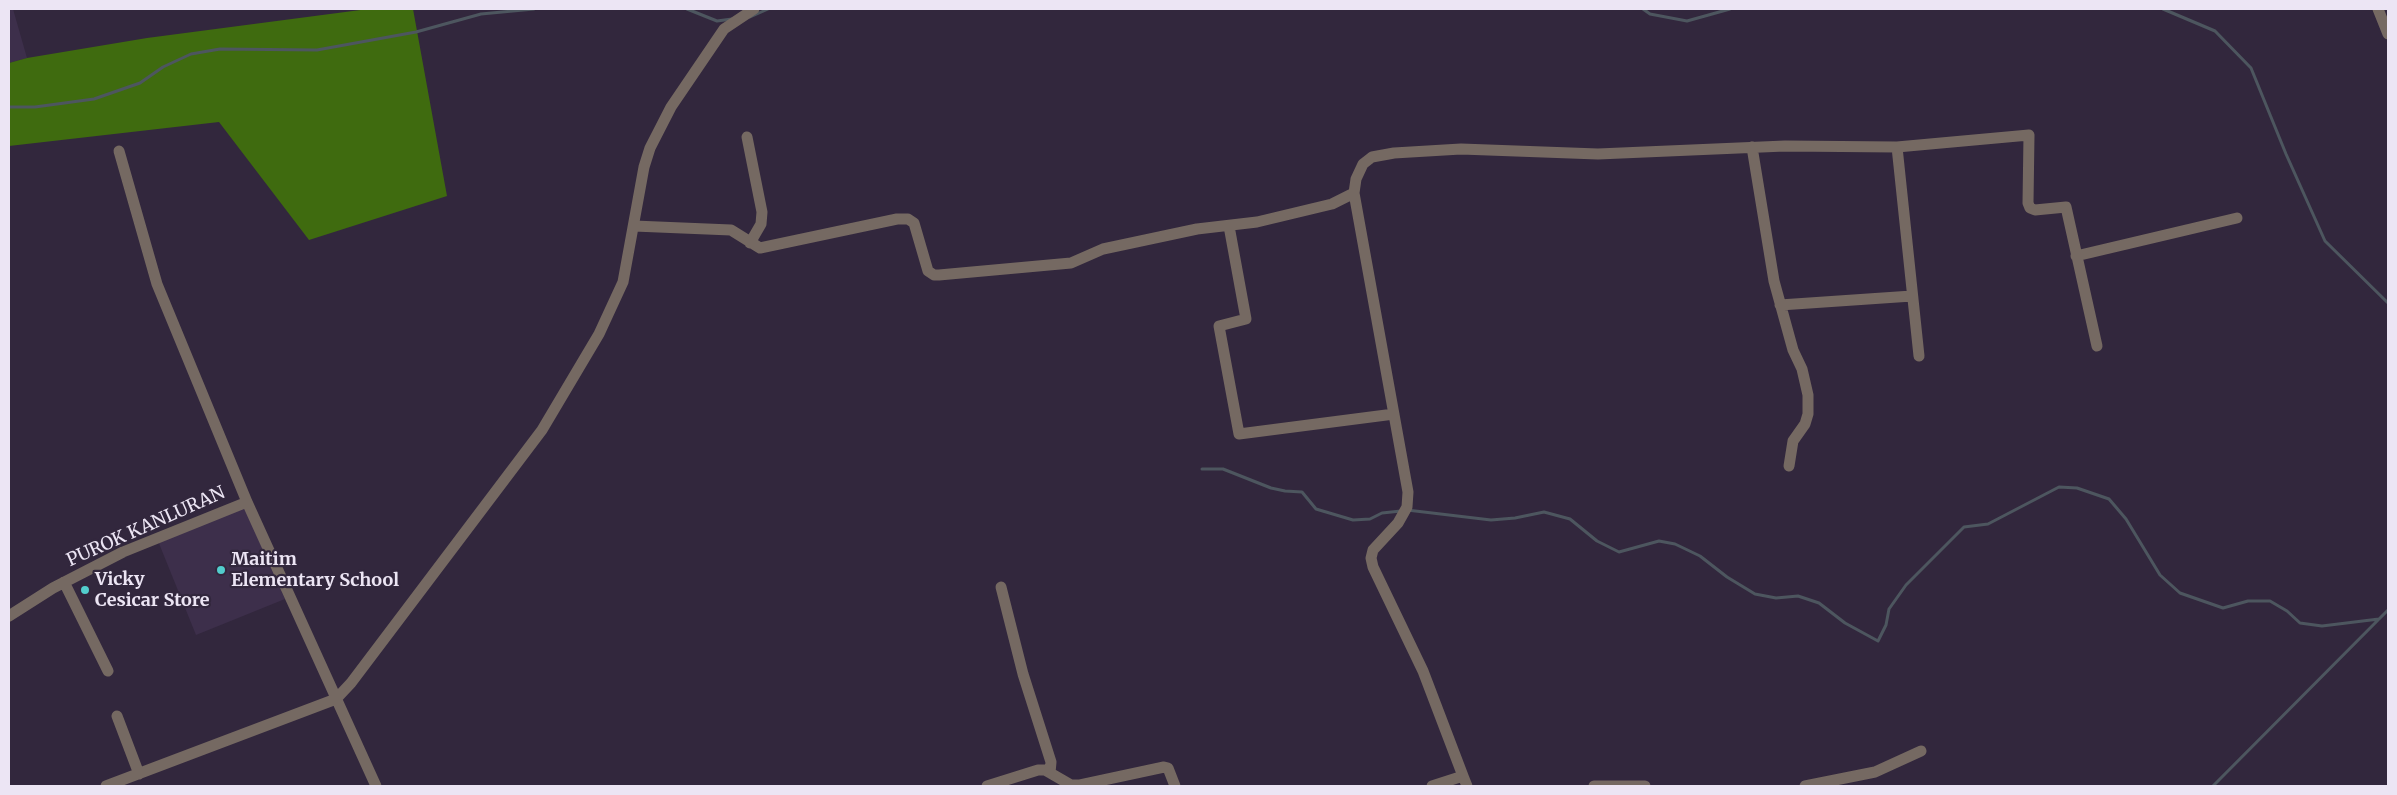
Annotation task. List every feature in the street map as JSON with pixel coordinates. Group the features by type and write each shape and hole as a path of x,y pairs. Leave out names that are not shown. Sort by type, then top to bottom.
{"street":[{"path":"2378,9 2388,34"},
{"path":"106,786 336,699 351,683 542,430 599,334 623,282 650,148 671,107 724,29 751,11"},
{"path":"1432,786 1465,781 1423,671 1373,567 1371,558 1373,550 1398,523 1407,506 1408,492 1354,193 1356,179 1363,164 1372,157 1394,153 1499,149 1598,154 1752,147 1897,147 2029,135 2028,203 2030,208 2035,210 2066,207 2097,346"},
{"path":"747,138 762,212 761,224 750,243"},
{"path":"1752,147 1774,281 1792,350 1802,369 1808,395 1808,414 1805,424 1793,441 1789,466"},
{"path":"1897,147 1919,356"},
{"path":"119,151 157,284 247,502 376,786"},
{"path":"634,226 731,230 737,232 756,247 767,247 897,219 908,219 914,223 928,271 934,275 939,275 1071,263 1093,252 1113,247 1197,229 1229,226 1332,204 1354,193"},
{"path":"2076,256 2237,218"},
{"path":"1229,226 1246,319 1219,326 1239,434 1394,414"},
{"path":"1780,305 1912,296"},
{"name":"PUROK KANLURAN","path":"9,616 64,582 123,552 247,502"},
{"path":"64,582 108,671"},
{"path":"1001,587 1023,674 1051,762 1050,773"},
{"path":"116,716 139,774"},
{"path":"1805,786 1875,772 1921,752"},
{"path":"987,786 1038,770 1050,773 1071,785 1080,785 1164,767 1168,768 1174,786"},
{"path":"1594,786 1646,786"}],"shaded area":[{"path":"9,9 13,9 27,58 9,63"},
{"name":"Maitim Elementary School","path":"243,504 285,599 196,635 158,541"}],"green space":[{"path":"368,9 413,9 447,196 309,240 219,122 9,146 9,63 27,58 147,38"}],"waterway":[{"path":"9,107 35,107 94,99 140,83 163,67 191,54 220,49 317,50 416,32 481,14 534,9"},
{"path":"687,9 717,21 732,19"},
{"path":"750,17 768,9"},
{"path":"1643,9 1650,14 1687,21 1730,9"},
{"path":"2163,9 2215,31 2251,68 2286,154 2325,241 2388,303"},
{"path":"1202,469 1223,469 1271,488 1302,492 1316,509 1353,520 1370,519 1382,513 1401,511"},
{"path":"1407,510 1491,520 1515,518 1544,512 1570,519 1597,541 1619,552 1659,541 1675,544 1700,556 1727,577 1755,594 1776,598 1798,596 1819,603 1845,623 1878,641 1886,625 1889,609 1906,585 1964,527 1988,524 2059,487 2077,488 2109,499 2126,519 2160,575 2180,593 2223,608 2248,601 2270,601 2287,611 2300,623 2322,626 2379,619"},
{"path":"2213,786 2388,610"}],"place":[{"name":"Maitim Elementary School","path":"221,570"},
{"name":"Vicky Cesicar Store","path":"85,590"}]}
